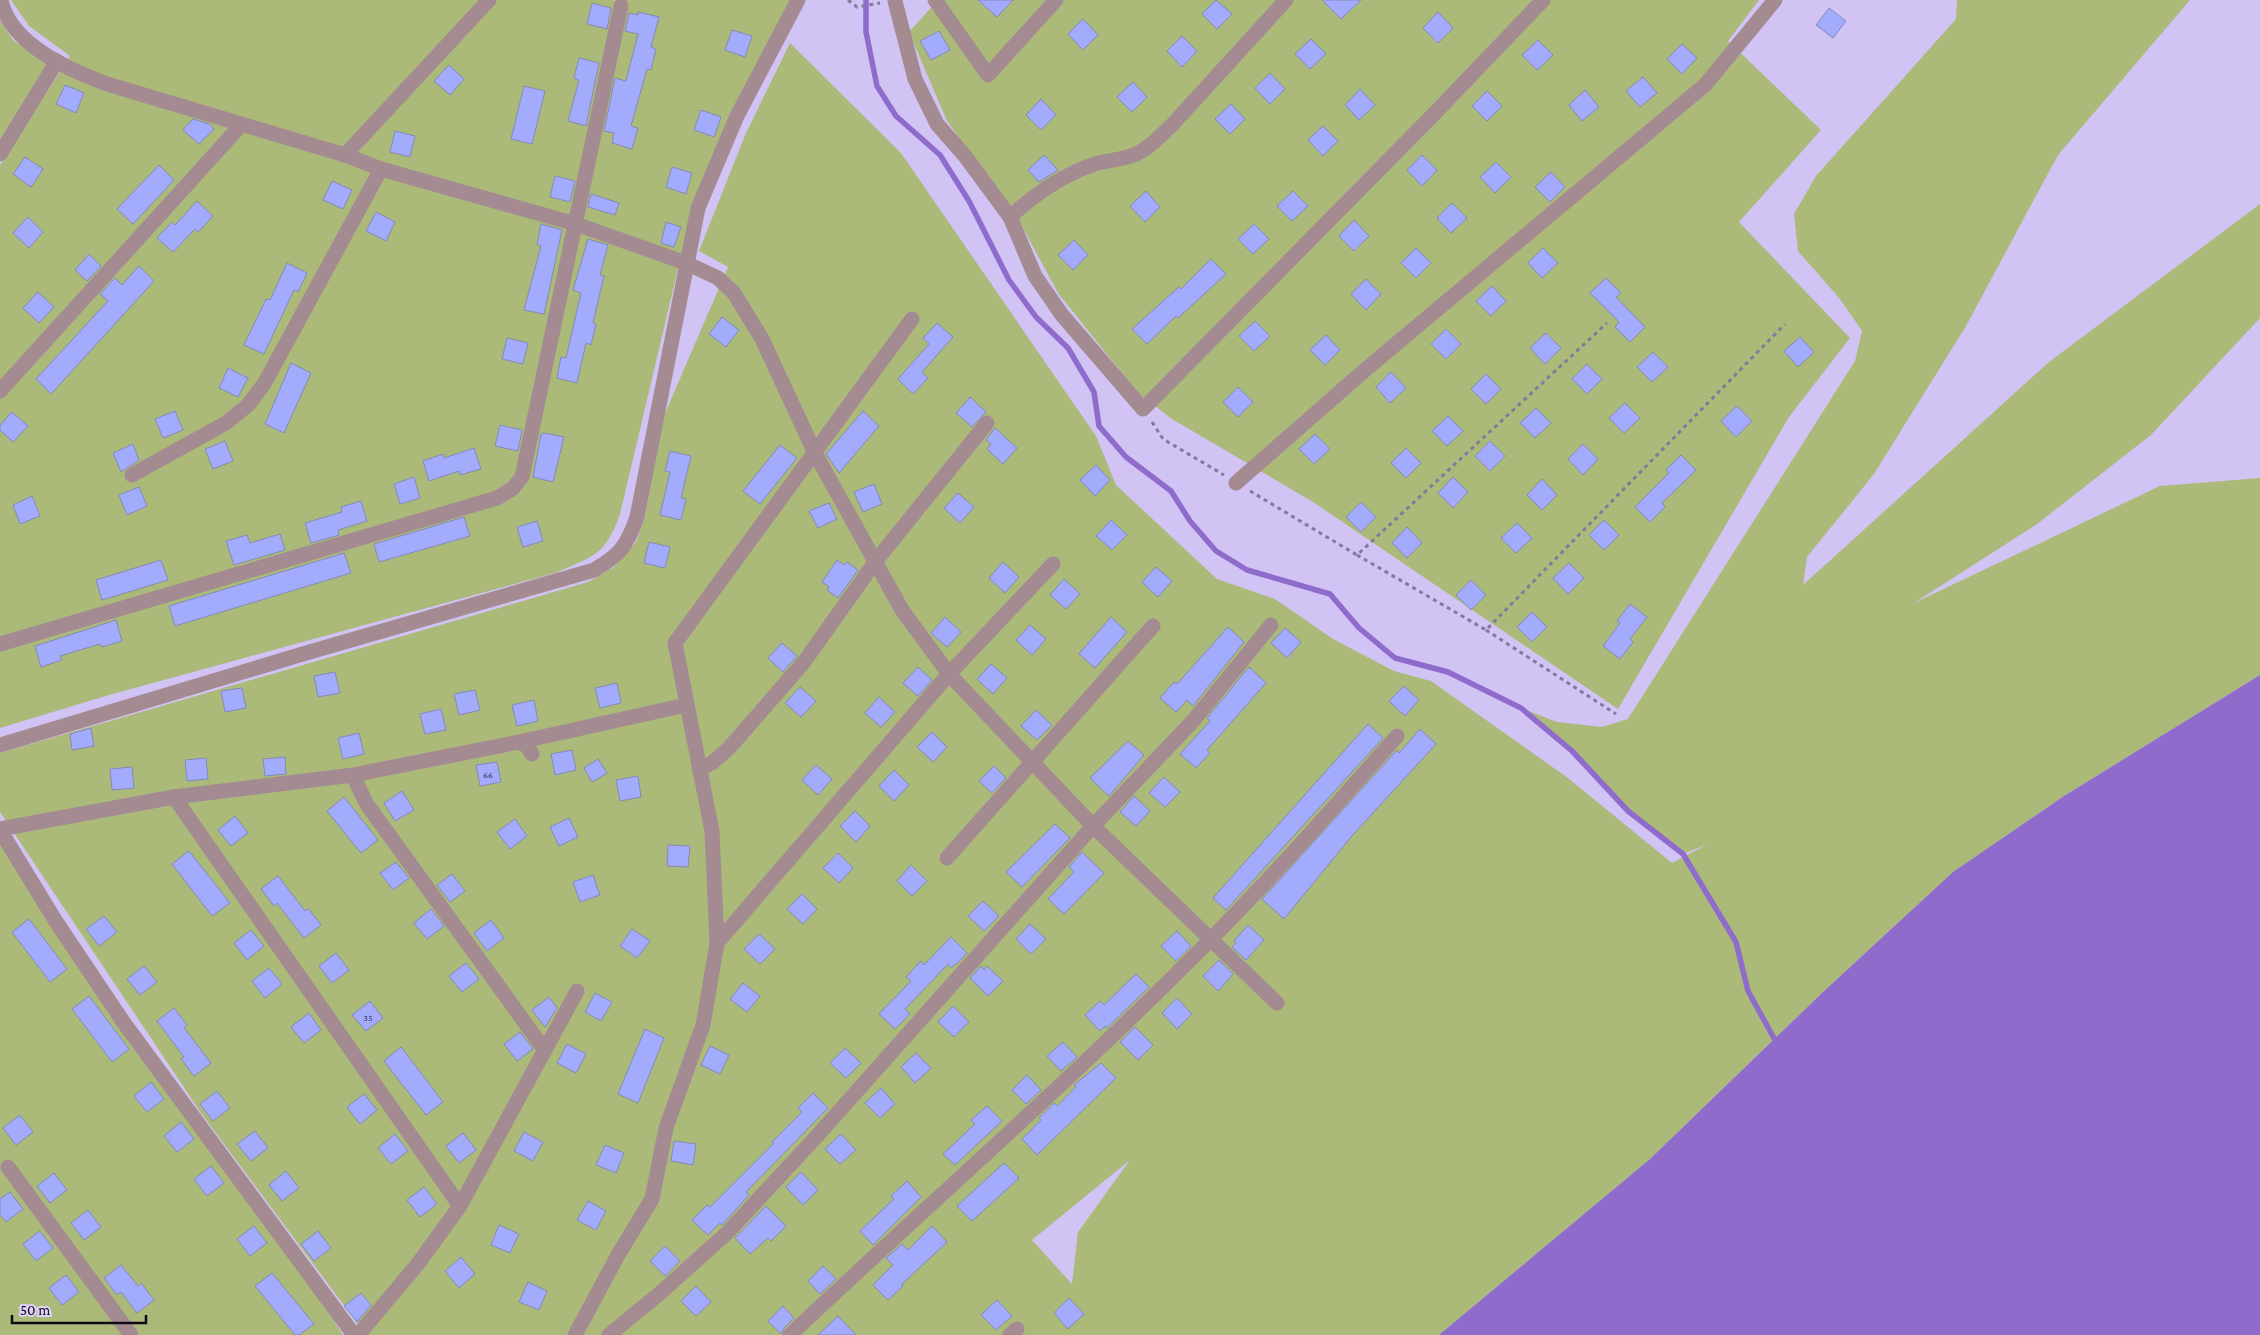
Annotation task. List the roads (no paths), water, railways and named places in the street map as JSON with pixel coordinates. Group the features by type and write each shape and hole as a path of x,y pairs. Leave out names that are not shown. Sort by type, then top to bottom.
{"lane":[{"path":"1,0 4,13 20,36 73,72 107,84 345,155 381,169 576,224 686,263 718,278 734,293 762,339 815,453 902,610 949,674 1032,764 1093,826 1276,1003"},
{"path":"345,155 489,0"},
{"path":"0,745 306,653 594,570 615,558 629,540 637,517 698,208 737,116 798,0"},
{"path":"935,0 988,75 1056,0"},
{"path":"1010,217 1029,199 1055,181 1095,164 1136,154 1152,143 1286,0"},
{"path":"895,1 914,79 936,124 965,156 1010,217 1035,276 1062,315 1143,408 1428,120 1543,0"},
{"path":"1236,483 1365,370 1705,85 1775,0"},
{"path":"0,644 497,498 512,489 522,477 622,6"},
{"path":"0,154 57,61"},
{"path":"0,391 242,124"},
{"path":"132,475 226,423 248,405 264,384 381,169"},
{"path":"575,1335 618,1255 652,1199 666,1128 704,1025 717,943 712,831 675,643 912,318"},
{"path":"699,769 712,763 730,747 804,662 875,562 987,423"},
{"path":"717,943 949,674 1053,564"},
{"path":"609,1335 727,1234 1093,826 1193,722 1272,625"},
{"path":"947,858 1153,626"},
{"path":"354,1335 124,1023 55,920 0,829 174,797 353,775 519,742 686,705"},
{"path":"790,1335 1069,1076 1211,940 1285,863 1397,736"},
{"path":"519,742 527,746 532,754"},
{"path":"353,775 366,803 544,1049"},
{"path":"174,797 460,1206"},
{"path":"358,1335 417,1265 460,1206 577,991"},
{"path":"8,1167 131,1335"}],"waterway":[{"path":"866,0 866,32 877,86 896,116 940,155 969,201 1009,280 1036,317 1068,348 1094,392 1099,426 1126,457 1171,491 1190,521 1216,551 1247,570 1330,594 1359,628 1395,658 1448,672 1521,708 1572,751 1628,811 1683,854 1736,942 1748,991 1775,1040 1775,1047"}]}
